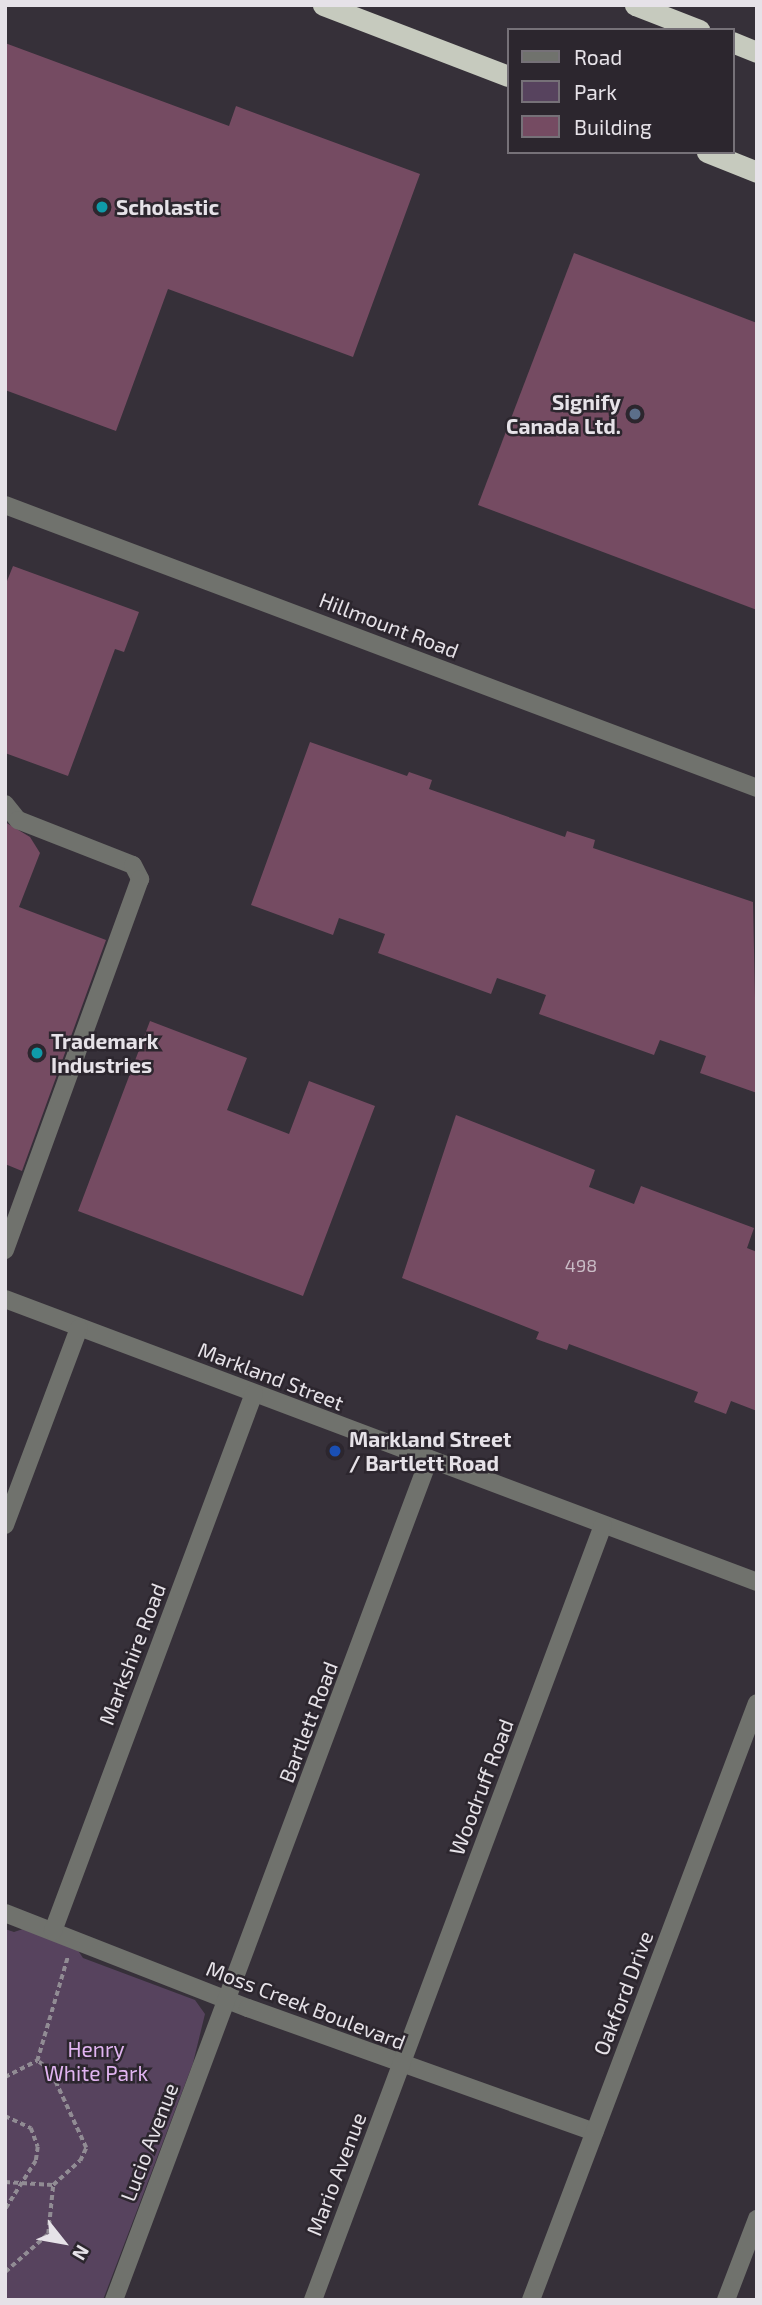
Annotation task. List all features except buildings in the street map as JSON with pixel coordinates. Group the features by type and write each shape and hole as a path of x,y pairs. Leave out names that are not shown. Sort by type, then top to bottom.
{"highway":[{"path":"323,5 506,75"},
{"path":"635,5 694,28"},
{"path":"734,43 757,52"},
{"path":"712,154 757,172"}],"street":[{"name":"Hillmount Road","path":"5,505 757,788"},
{"path":"5,804 18,820 133,865 140,879 5,1250"},
{"name":"Markland Street","path":"5,1299 757,1582"},
{"path":"5,1525 79,1328"},
{"name":"Markshire Road","path":"53,1931 254,1393"},
{"name":"Bartlett Road","path":"227,2000 429,1459"},
{"name":"Woodruff Road","path":"401,2065 603,1525"},
{"name":"Oakford Drive","path":"531,2300 757,1703"},
{"name":"Moss Creek Boulevard","path":"5,1913 401,2065 594,2132"},
{"name":"Lucio Avenue","path":"114,2300 227,2000"},
{"name":"Mario Avenue","path":"313,2300 401,2065"},
{"path":"726,2300 757,2219"}],"path":[{"path":"5,2077 37,2061 70,1950"},
{"path":"5,2272 48,2234 53,2185 80,2161 86,2148 50,2070 37,2061"},
{"path":"5,2116 30,2128 38,2147 24,2181 5,2210"},
{"path":"5,2182 24,2181 53,2185"}],"green space":[{"name":"Henry White Park","path":"5,1929 14,1932 23,1929 77,1949 83,1958 195,2000 205,2014 193,2063 103,2300 5,2300"}],"place":[{"name":"Scholastic","path":"102,207"},
{"name":"Signify Canada Ltd.","path":"635,414"},
{"name":"Trademark Industries","path":"37,1053"},
{"name":"Markland Street / Bartlett Road","path":"335,1451"}]}
